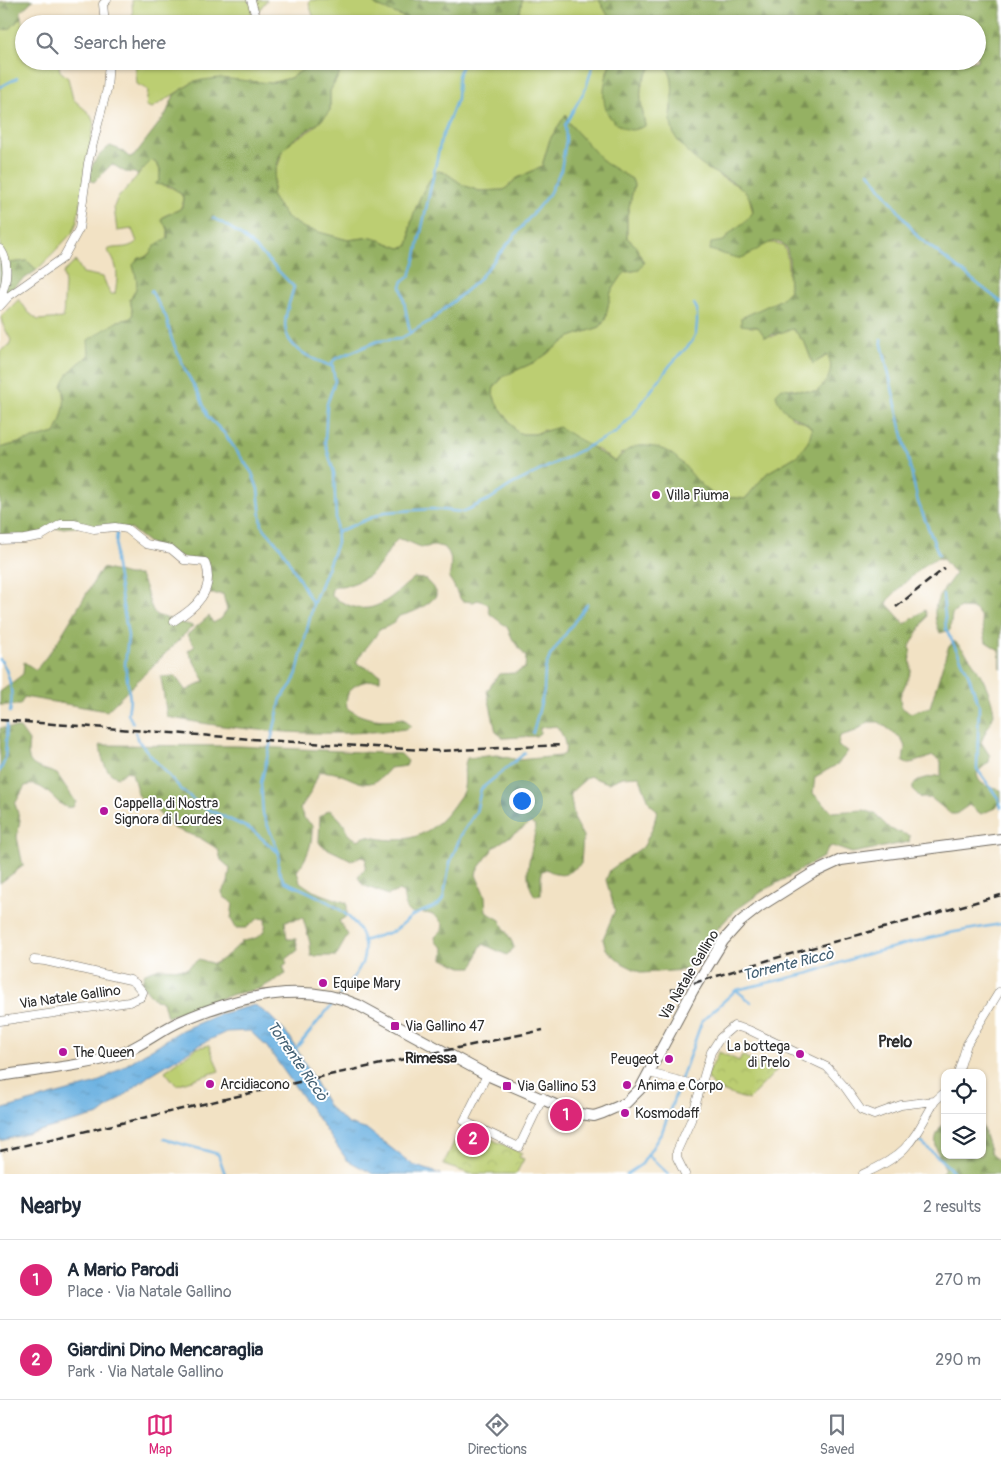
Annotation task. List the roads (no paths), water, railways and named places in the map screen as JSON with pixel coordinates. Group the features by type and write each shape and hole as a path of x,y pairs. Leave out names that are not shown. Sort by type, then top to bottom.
{"main road":[{"name":"Via Natale Gallino","path":"0,1076 119,1054 192,1017 248,999 297,992 327,994 352,1002 487,1075 574,1113 594,1116 626,1102 640,1089 693,990 723,941 740,922 759,907 813,873 841,860 1001,839"}],"street":[{"path":"104,15 103,4 107,0"},
{"path":"251,0 255,15"},
{"path":"0,306 9,296 62,258 79,229 88,163 107,89 108,70"},
{"path":"0,249 7,260 0,297"},
{"path":"0,540 41,536 61,524 74,524 94,530 115,527 127,529 146,544 171,549 184,560 205,562 208,569 206,593 192,610 174,621"},
{"name":"Via Natale Gallino","path":"0,1021 128,1002 141,997 142,992 139,987 130,980 45,960 34,960"},
{"path":"959,1069 968,1044 999,992"},
{"path":"685,1174 677,1158 677,1151 691,1120 698,1085 711,1052 720,1038 734,1026 749,1030 827,1067 844,1086 861,1110 874,1115 901,1105 935,1101"},
{"path":"649,1073 698,1085"},
{"path":"487,1075 464,1121 519,1146 543,1098"},
{"path":"863,1174 900,1155 913,1140 935,1101 941,1096"}],"water":[{"path":"255,1005 271,1017 290,1037 329,1107 348,1124 368,1130 413,1165 441,1174 373,1174 347,1160 267,1047 250,1031 226,1032 199,1045 150,1075 99,1115 0,1141 0,1110 97,1083 182,1030 220,1014"}],"waterway":[{"path":"410,332 401,286 403,281 410,276 415,260 441,140 457,99 460,70"},
{"path":"340,995 362,963 364,947 361,933 340,910 311,893 284,881 278,869 279,853 263,814 261,783 281,699 292,684 297,673 313,604 337,543 334,473 325,442 327,404 335,381 332,363 335,359 378,341 400,339 433,319 477,281 549,194 561,170 566,140 565,125 586,88 591,70"},
{"path":"0,87 17,78"},
{"path":"869,172 918,237 1001,302"},
{"path":"213,218 247,240 294,287 286,317 285,326 287,334 291,342 298,349 311,358 333,367"},
{"path":"151,291 166,317 172,340 186,372 200,396 208,417 224,433 252,473 258,489 262,526 282,549 313,604"},
{"path":"337,532 385,512 431,509 463,512 490,499 511,485 615,433 632,416 671,364 691,343 696,333 697,322 697,309 694,304"},
{"path":"881,340 918,502 939,555"},
{"path":"117,532 115,560 128,636 125,665 130,699 128,714 133,723"},
{"path":"943,595 946,629 967,671 979,705 977,769 998,798 1001,807"},
{"path":"533,733 544,691 545,669 550,656 587,604"},
{"path":"0,659 10,684 12,699 10,712"},
{"path":"0,771 5,760 7,723"},
{"path":"136,732 137,739 182,790 201,806 252,830 279,853"},
{"path":"363,941 394,931 412,916 438,905 443,899 450,863 461,835 476,812 481,789 525,753"},
{"name":"Torrente Riccò","path":"627,1174 642,1164 662,1132 702,1021 736,990 810,973 860,956 949,933 1001,924"},
{"path":"736,990 751,1002"},
{"path":"294,1051 335,1001"},
{"path":"164,1139 218,1154 225,1174"},
{"path":"919,1140 954,1172"},
{"path":"648,1155 668,1174"}],"railway":[{"path":"896,607 945,568"},
{"path":"0,720 438,751 562,745"},
{"path":"671,990 769,960 1001,895"},
{"path":"0,1151 329,1075 543,1030"}],"place":[{"name":"Villa Piuma","path":"656,495"},
{"name":"Cappella di Nostra Signora di Lourdes","path":"104,811"},
{"name":"Equipe Mary","path":"323,983"},
{"name":"Via Gallino 47","path":"395,1026"},
{"name":"The Queen","path":"63,1052"},
{"name":"La bottega di Prelo","path":"800,1054"},
{"name":"Peugeot","path":"669,1059"},
{"name":"Arcidiacono","path":"210,1084"},
{"name":"Anima e Corpo","path":"627,1085"},
{"name":"Via Gallino 53","path":"507,1086"},
{"name":"Kosmodaff","path":"625,1113"},
{"name":"A Mario Parodi","path":"566,1115"},
{"name":"Giardini Dino Mencaraglia","path":"473,1139"}],"district":[{"name":"Prelo","path":"895,1042"},
{"name":"Rimessa","path":"431,1058"}]}
